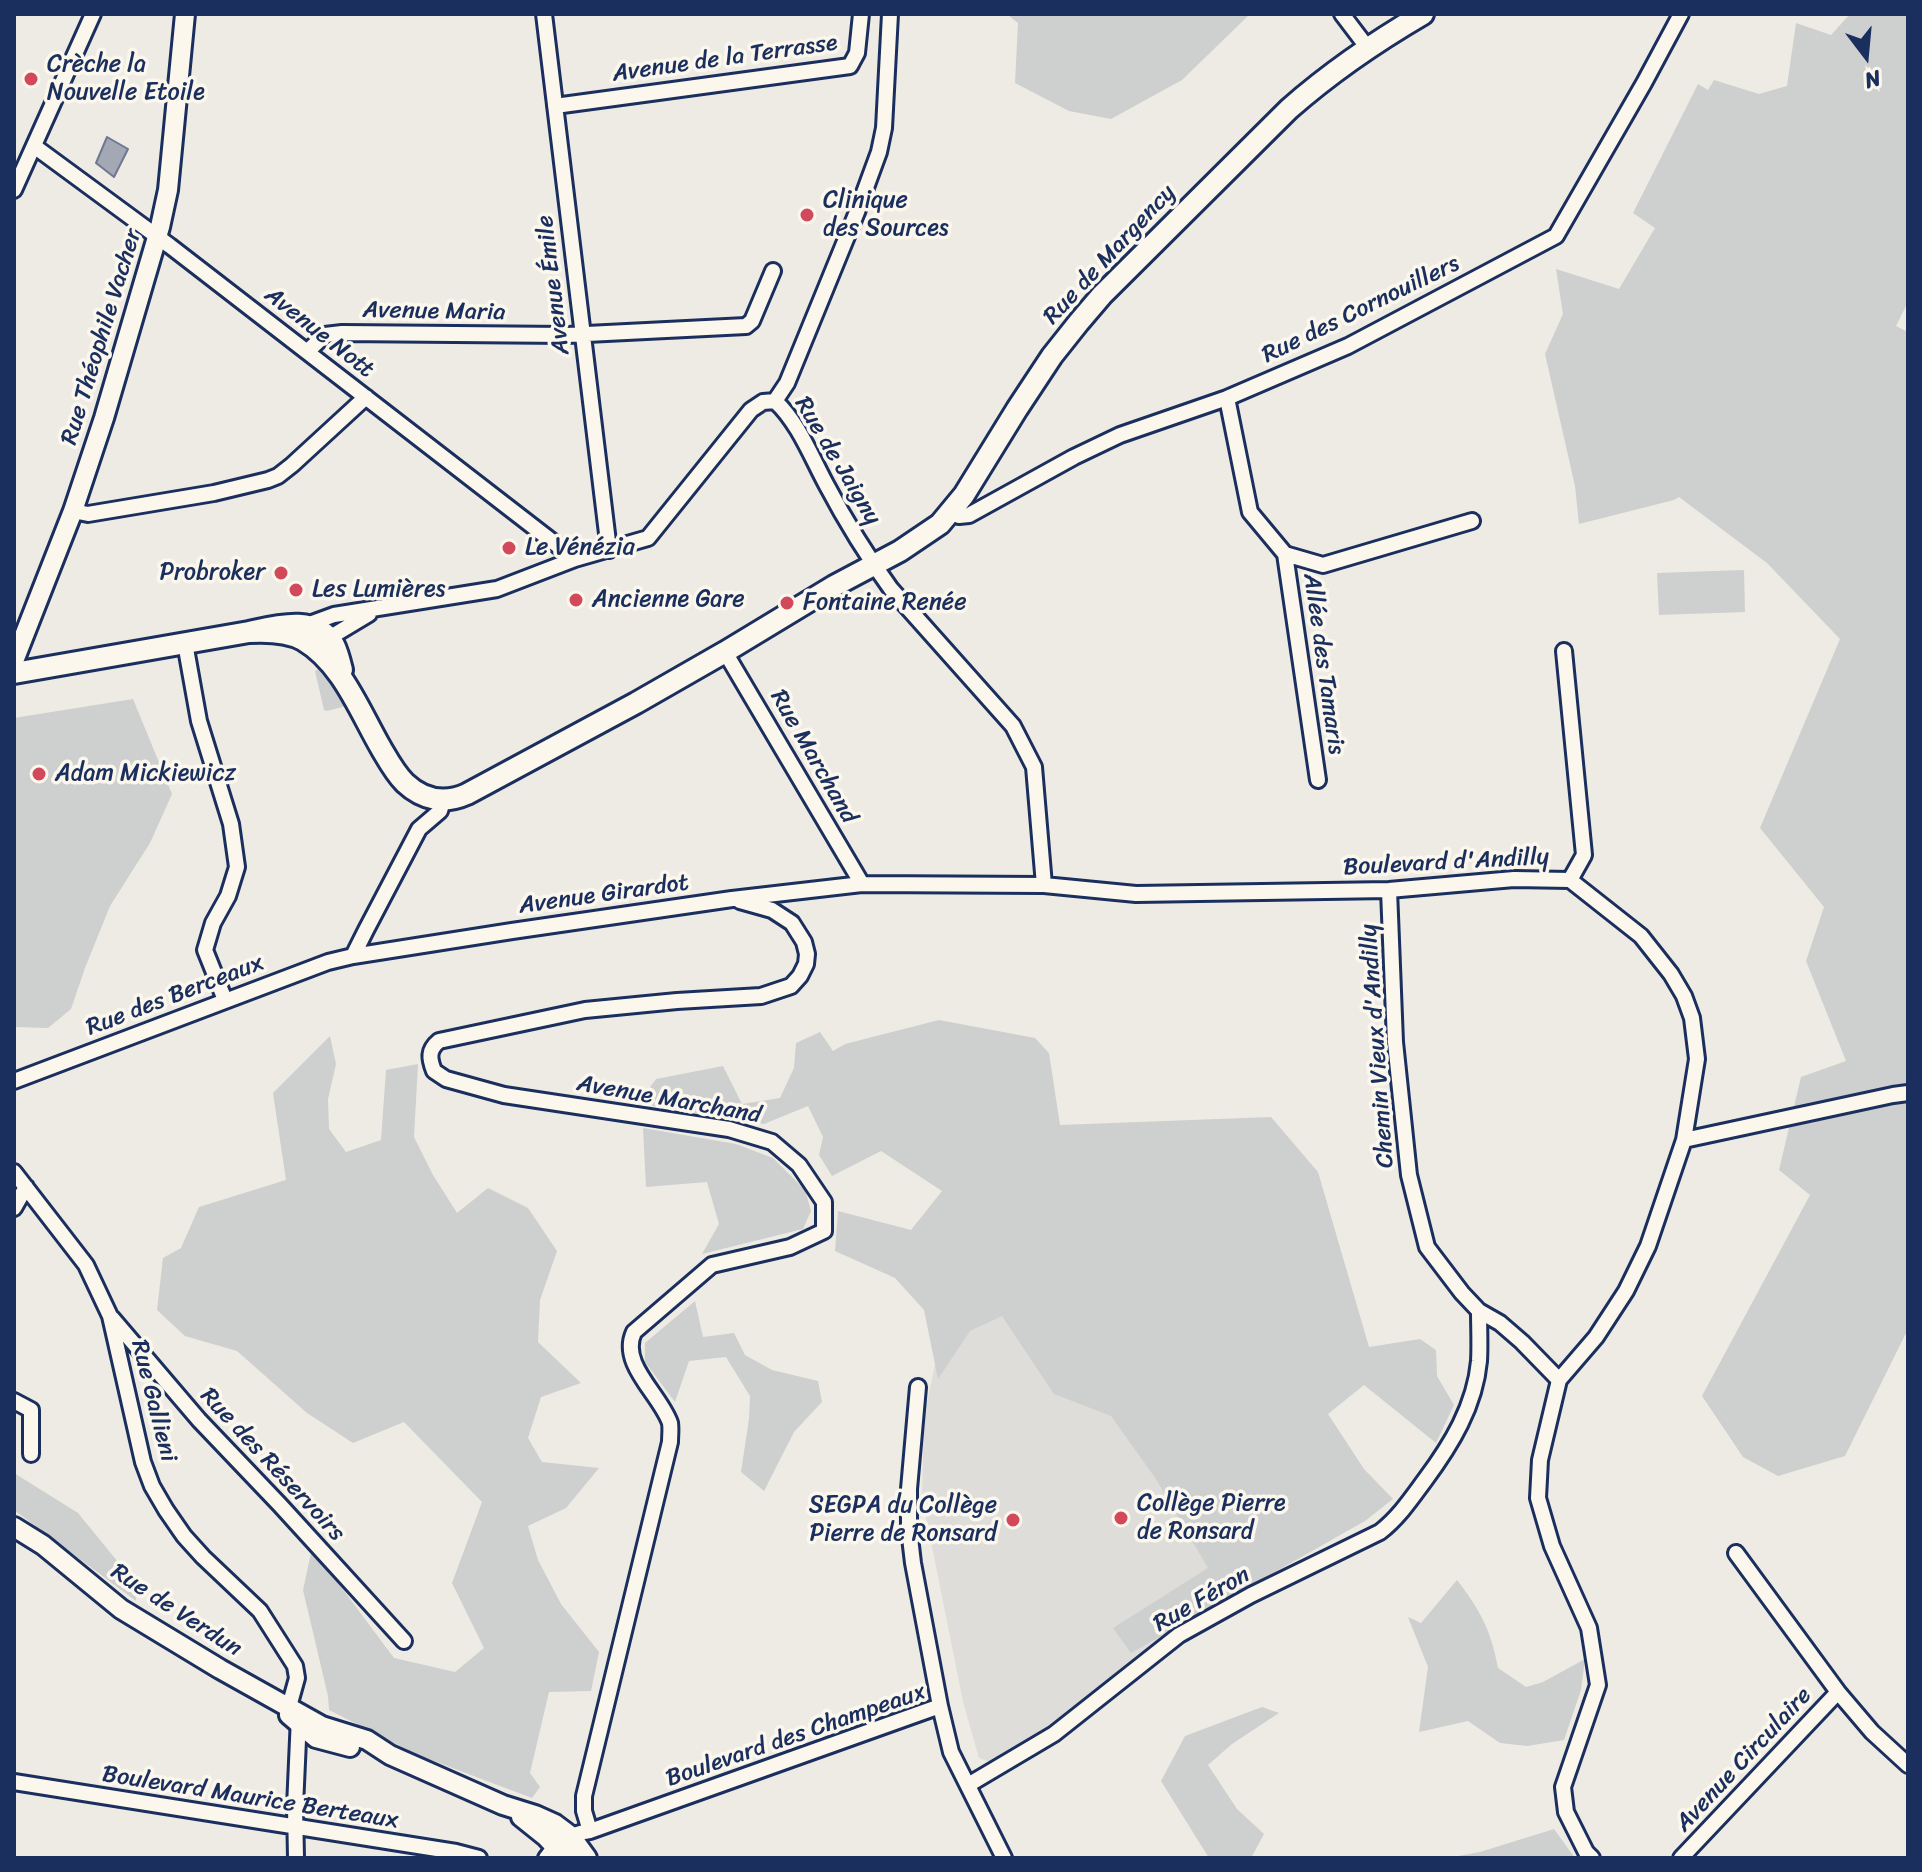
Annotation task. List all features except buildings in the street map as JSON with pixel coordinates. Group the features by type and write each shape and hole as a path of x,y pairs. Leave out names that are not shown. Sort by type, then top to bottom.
{"main road":[{"name":"Rue Théophile Vacher","path":"14,661 73,511 157,237 168,190 185,14"},
{"name":"Rue de Margency","path":"443,801 467,794 636,703 834,586 900,551 940,524 964,495 1052,356 1102,295 1289,109 1367,47 1423,14"},
{"path":"14,673 249,632 304,635 320,631 335,647 348,689"},
{"path":"304,635 348,689 402,780 421,794 443,801"},
{"name":"Rue de Verdun","path":"14,1527 43,1545 121,1609 290,1712 367,1740 390,1755 503,1805 569,1850"}],"street":[{"path":"14,190 93,14"},
{"name":"Avenue Émile","path":"544,14 609,550"},
{"name":"Avenue de la Terrasse","path":"555,106 850,66 857,53 861,14"},
{"name":"Rue de Jaigny","path":"874,566 787,412 775,401 787,383 879,152 884,128 890,14"},
{"path":"1342,14 1367,47"},
{"name":"Rue des Cornouillers","path":"951,511 959,516 969,515 1120,435 1227,398 1348,346 1556,236 1681,14"},
{"name":"Avenue Nott","path":"34,146 575,559"},
{"name":"Avenue Maria","path":"310,354 311,348 325,335 342,333 567,335 746,326 752,321 773,271"},
{"path":"73,511 88,514 214,493 268,480 292,465 366,397"},
{"path":"1227,398 1250,512 1285,554 1323,565 1472,521"},
{"path":"304,635 334,615 497,589 575,559 648,538 751,410 763,402 775,401"},
{"name":"Allée des Tamaris","path":"1285,554 1318,780"},
{"path":"874,566 1013,726 1034,767 1044,885"},
{"path":"329,638 384,607"},
{"path":"185,643 199,721 231,824 237,867 205,950 225,1000"},
{"path":"1564,651 1584,855 1570,880"},
{"name":"Rue Marchand","path":"725,652 862,884"},
{"path":"353,956 419,829 440,811 443,801"},
{"name":"Boulevard d'Andilly","path":"1044,885 1136,894 1389,890 1514,879 1570,880 1641,936 1684,996 1692,1018 1697,1059 1684,1140 1648,1246 1626,1291 1596,1337 1559,1380 1540,1460 1538,1498 1552,1546 1589,1628 1598,1685 1563,1787 1566,1812 1592,1858"},
{"name":"Avenue Girardot","path":"353,956 732,899 862,884 1044,885"},
{"name":"Chemin Vieux d'Andilly","path":"1389,890 1395,1042 1412,1187 1427,1247 1479,1311 1500,1323 1559,1380"},
{"name":"Avenue Marchand","path":"569,1850 584,1811 584,1796 670,1442 670,1424 633,1360 631,1338 634,1332 712,1265 790,1247 824,1231 824,1202 799,1165 772,1142 729,1129 504,1095 462,1085 434,1071 429,1054 439,1041 585,1010 761,996 791,986 800,976 807,954 804,942 792,923 772,910 732,899"},
{"name":"Rue des Berceaux","path":"14,1081 328,962 353,956"},
{"path":"1684,1140 1908,1093"},
{"name":"Rue Gallieni","path":"14,1172 86,1265 110,1316 137,1442 152,1486 184,1536 260,1611 295,1666 297,1678 290,1712 296,1858"},
{"path":"14,1208 26,1187"},
{"name":"Rue Féron","path":"968,1785 1054,1734 1179,1635 1251,1595 1380,1532 1397,1518 1446,1452 1471,1399 1478,1364 1479,1311"},
{"name":"Rue des Réservoirs","path":"110,1316 199,1420 404,1641"},
{"path":"918,1387 909,1489 909,1529 938,1699"},
{"path":"14,1401 31,1410 31,1454"},
{"path":"1736,1553 1838,1692 1872,1732 1908,1765"},
{"name":"Avenue Circulaire","path":"1681,1858 1838,1692"},
{"name":"Boulevard des Champeaux","path":"569,1850 938,1699 951,1752 1004,1858"},
{"name":"Boulevard Maurice Berteaux","path":"14,1782 479,1858"}],"shaded area":[{"path":"1007,14 1250,14 1182,80 1111,119 1069,111 1015,83 1018,23"},
{"path":"1850,14 1908,14 1908,302 1896,326 1908,332 1908,1329 1845,1456 1778,1476 1743,1457 1702,1396 1810,1195 1779,1170 1801,1077 1846,1061 1806,961 1824,907 1760,828 1840,639 1767,563 1679,497 1579,524 1575,486 1545,354 1563,314 1556,269 1619,289 1655,228 1633,213 1698,84 1708,90 1714,80 1759,94 1787,86 1796,23 1831,35"},
{"path":"107,137 128,149 114,177 96,163"},
{"path":"1744,570 1745,612 1659,615 1657,573"},
{"path":"321,667 346,706 324,710 315,671"},
{"path":"133,699 172,794 150,843 110,906 71,1009 48,1028 14,1027 14,718"},
{"path":"939,1020 1035,1038 1049,1053 1060,1125 1271,1117 1318,1172 1369,1347 1420,1339 1436,1350 1437,1376 1454,1405 1436,1443 1364,1385 1328,1414 1364,1469 1393,1499 1365,1521 1131,1653 1113,1628 1208,1568 1156,1479 1111,1416 1054,1394 1002,1316 970,1331 938,1379 924,1310 895,1278 835,1251 838,1211 911,1230 942,1191 881,1151 832,1176 819,1155 823,1137 808,1106 764,1124 653,1106 646,1093 656,1079 723,1066 742,1104 780,1098 794,1068 796,1043 820,1032 833,1051 845,1044"},
{"path":"330,1036 336,1064 328,1099 329,1129 346,1152 381,1140 386,1070 418,1064 414,1137 457,1213 488,1188 528,1208 557,1251 540,1300 538,1342 581,1383 541,1397 528,1438 542,1462 599,1468 566,1508 528,1526 538,1560 561,1604 599,1652 591,1691 549,1692 530,1773 540,1787 532,1798 418,1755 329,1710 303,1590 312,1548 394,1658 455,1672 484,1648 452,1583 482,1502 404,1422 353,1443 307,1413 237,1351 185,1336 157,1310 163,1258 181,1248 199,1207 286,1180 273,1093"},
{"path":"643,1128 736,1144 773,1158 805,1190 811,1211 803,1229 702,1254 719,1224 707,1182 646,1187"},
{"name":"Collège Pierre de Ronsard","path":"963,1270 1332,1540 1183,1624 1051,1725 990,1762 979,1758 963,1702 922,1497 924,1417 937,1355"},
{"path":"695,1301 703,1337 734,1333 745,1355 772,1370 818,1381 822,1402 794,1432 764,1491 741,1472 750,1396 726,1357 689,1361 675,1402 645,1362 645,1343"},
{"path":"14,1473 78,1513 136,1584 136,1601 14,1510"},
{"path":"1457,1580 1484,1621 1498,1668 1526,1687 1543,1682 1585,1659 1581,1690 1564,1740 1527,1746 1500,1743 1468,1721 1419,1732 1428,1667 1408,1617 1421,1623"},
{"path":"1262,1707 1279,1713 1232,1744 1208,1765 1237,1809 1264,1834 1251,1858 1209,1858 1161,1781 1185,1736"},
{"path":"1554,1829 1575,1858 1447,1858 1480,1852"}],"place":[{"name":"Crèche la Nouvelle Etoile","path":"31,79"},
{"name":"Clinique des Sources","path":"807,215"},
{"name":"Le Vénézia","path":"509,548"},
{"name":"Probroker","path":"281,573"},
{"name":"Les Lumières","path":"296,590"},
{"name":"Ancienne Gare","path":"576,600"},
{"name":"Fontaine Renée","path":"787,603"},
{"name":"Adam Mickiewicz","path":"39,774"},
{"name":"Collège Pierre de Ronsard","path":"1121,1518"},
{"name":"SEGPA du Collège Pierre de Ronsard","path":"1013,1520"}]}
